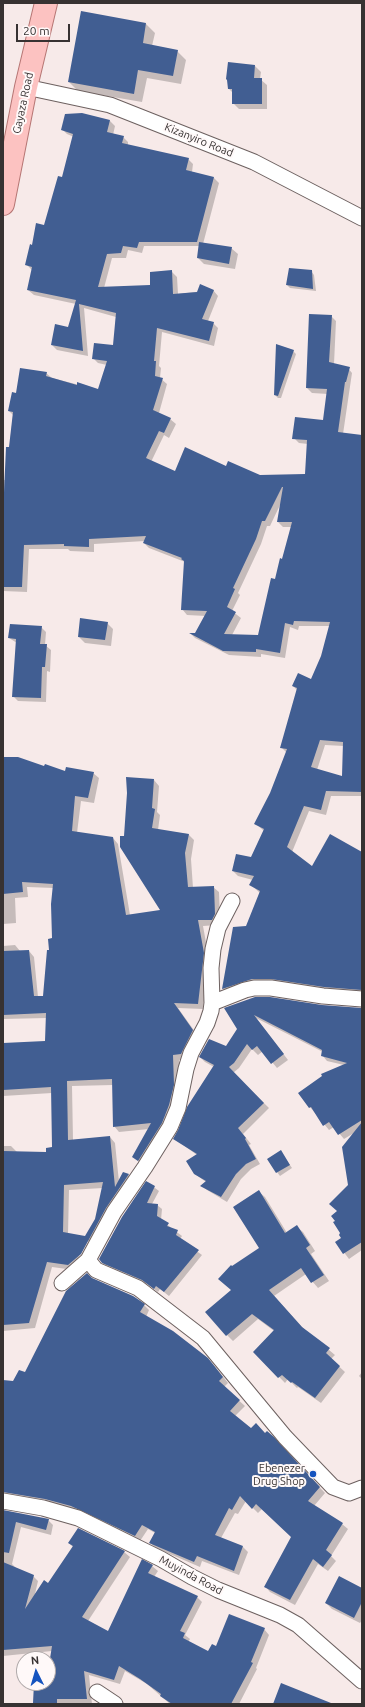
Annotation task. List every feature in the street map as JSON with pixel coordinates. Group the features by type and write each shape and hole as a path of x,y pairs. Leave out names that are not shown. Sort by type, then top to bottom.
{"main road":[{"name":"Gayaza Road","path":"3,204 26,87 46,3"}],"street":[{"name":"Kizanyiro Road","path":"26,87 110,105 254,162 362,218"},
{"path":"62,1283 88,1260 114,1212 145,1168 170,1127 178,1108 191,1053 207,1023 212,1003 211,968 213,949 218,928 232,900"},
{"path":"212,1003 254,988 271,988 323,996 362,999"},
{"path":"88,1260 96,1270 138,1288 203,1338 285,1437 334,1487 349,1493 362,1488"},
{"name":"Muyinda Road","path":"3,1501 44,1508 78,1518 161,1559 218,1590 280,1615 298,1625 362,1681"},
{"path":"97,1692 115,1704"}],"building":[{"path":"81,11 146,23 143,43 178,50 173,76 138,70 134,94 68,82"},
{"path":"228,62 255,65 254,78 262,78 262,104 232,104 232,89 228,89 226,79"},
{"path":"82,113 110,120 107,132 124,136 122,143 189,158 186,170 214,177 197,242 139,242 137,248 123,246 121,253 107,254 98,287 150,285 150,272 172,270 173,294 197,292 200,284 214,290 202,319 214,322 209,341 157,328 154,361 156,361 155,376 163,378 153,410 171,418 164,433 159,431 146,458 175,471 185,447 226,466 228,461 260,475 305,474 307,440 292,439 295,417 323,420 327,389 306,388 309,314 332,315 329,362 350,367 345,382 338,432 362,435 362,792 326,791 321,810 304,806 287,847 312,866 330,834 362,852 362,990 324,987 271,979 252,979 222,989 233,927 246,926 260,891 249,885 254,876 232,871 236,854 251,857 264,829 254,824 270,793 287,749 280,748 297,688 292,686 298,673 311,679 321,656 330,622 294,621 293,625 285,623 280,653 256,649 256,652 223,651 189,633 195,633 207,611 181,610 184,561 181,559 182,558 143,543 146,536 89,539 89,547 64,546 64,544 24,545 22,587 3,587 3,515 6,447 9,447 13,412 8,411 12,392 16,393 20,368 47,372 46,376 77,385 77,382 98,389 107,361 92,359 94,343 113,345 116,313 79,304 83,351 51,345 55,324 68,327 76,300 27,290 32,267 25,265 30,244 32,245 36,223 44,225 58,176 62,177 73,134 61,130 65,114","holes":["282,487 277,522 292,522 282,559 280,558 275,579 271,578 258,635 224,634 236,612 227,607 235,589 233,588 256,539 262,521 265,521","320,740 343,742 342,776 311,767"]},
{"path":"199,242 232,247 229,264 197,258"},
{"path":"289,268 312,270 313,289 286,285"},
{"path":"276,344 294,350 278,396 274,395"},
{"path":"80,618 108,622 105,640 78,637"},
{"path":"10,624 42,626 40,644 47,644 45,667 42,667 41,698 12,697 16,639 8,638"},
{"path":"3,757 18,757 44,766 45,764 65,771 66,767 94,772 88,798 75,796 72,831 113,837 126,915 160,910 120,847 120,836 124,836 127,793 126,777 154,779 152,808 155,809 152,828 189,834 185,853 188,887 214,886 215,914 212,920 198,920 204,953 198,1004 174,1003 193,1030 181,1054 173,1055 174,1085 169,1105 162,1123 138,1161 132,1157 151,1123 113,1127 112,1079 67,1081 68,1140 110,1136 115,1187 123,1172 129,1174 106,1208 81,1254 68,1265 47,1262 29,1323 3,1325 3,1151 46,1152 46,1148 52,1147 51,1087 3,1090 3,1043 45,1041 46,1013 3,1015 3,951 29,950 34,996 43,996 47,950 49,950 48,939 52,938 51,904 53,884 22,882 23,892 3,894","holes":["103,1182 95,1219 85,1236 63,1232 64,1185"]},
{"path":"255,997 270,997 322,1005 362,1008 362,1120 338,1135 329,1122 323,1126 311,1107 309,1108 298,1093 322,1076 321,1074 347,1063 321,1056 322,1050 254,1015 284,1054 271,1064 257,1046 252,1050 247,1044 234,1063 229,1067 264,1103 238,1128 246,1138 245,1139 256,1159 246,1164 236,1174 221,1197 200,1186 206,1181 194,1174 186,1161 197,1154 173,1139 187,1107 214,1065 199,1057 209,1039 226,1046 237,1029 224,1008"},
{"path":"362,1122 362,1242 343,1254 335,1242 341,1238 339,1235 340,1233 333,1222 335,1221 331,1216 337,1211 329,1204 348,1185 342,1147"},
{"path":"281,1150 290,1165 276,1173 267,1159"},
{"path":"146,1181 155,1186 147,1203 158,1204 157,1216 169,1223 167,1226 178,1230 176,1235 199,1250 164,1292 156,1286 154,1289 142,1280 102,1263 99,1259 122,1217"},
{"path":"259,1190 285,1233 297,1225 310,1245 306,1248 324,1275 311,1283 301,1268 269,1290 302,1327 330,1348 326,1353 340,1366 315,1398 292,1382 291,1383 282,1375 278,1378 253,1352 274,1330 252,1314 226,1336 205,1312 231,1290 218,1279 231,1265 232,1266 259,1248 233,1207"},
{"path":"87,1273 92,1278 133,1296 145,1304 140,1312 173,1331 208,1358 223,1377 219,1381 240,1400 230,1411 251,1428 256,1423 265,1433 267,1431 274,1437 320,1487 308,1501 343,1523 326,1550 332,1555 323,1567 313,1559 290,1600 264,1587 291,1537 256,1504 252,1509 240,1496 232,1510 229,1508 215,1535 243,1546 234,1571 197,1556 194,1562 149,1543 155,1532 142,1525 135,1536 71,1506 45,1499 3,1492 3,1380 13,1381 19,1370 25,1372 66,1291"},
{"path":"3,1510 49,1519 46,1530 16,1522 9,1553 3,1552"},
{"path":"78,1528 125,1551 82,1617 108,1631 142,1559 153,1565 148,1573 198,1596 180,1631 185,1633 183,1638 208,1651 212,1644 216,1646 229,1614 265,1628 251,1662 253,1663 231,1704 172,1704 160,1696 161,1694 119,1666 114,1680 84,1671 87,1699 57,1699 57,1703 33,1703 34,1691 56,1691 56,1651 51,1651 52,1646 3,1650 3,1562 34,1575 25,1609 44,1580 48,1583 73,1546 68,1543"},
{"path":"339,1576 362,1588 362,1602 354,1618 325,1603"},
{"path":"281,1683 331,1703 273,1704"}],"place":[{"name":"Ebenezer Drug Shop","path":"313,1474"}]}
